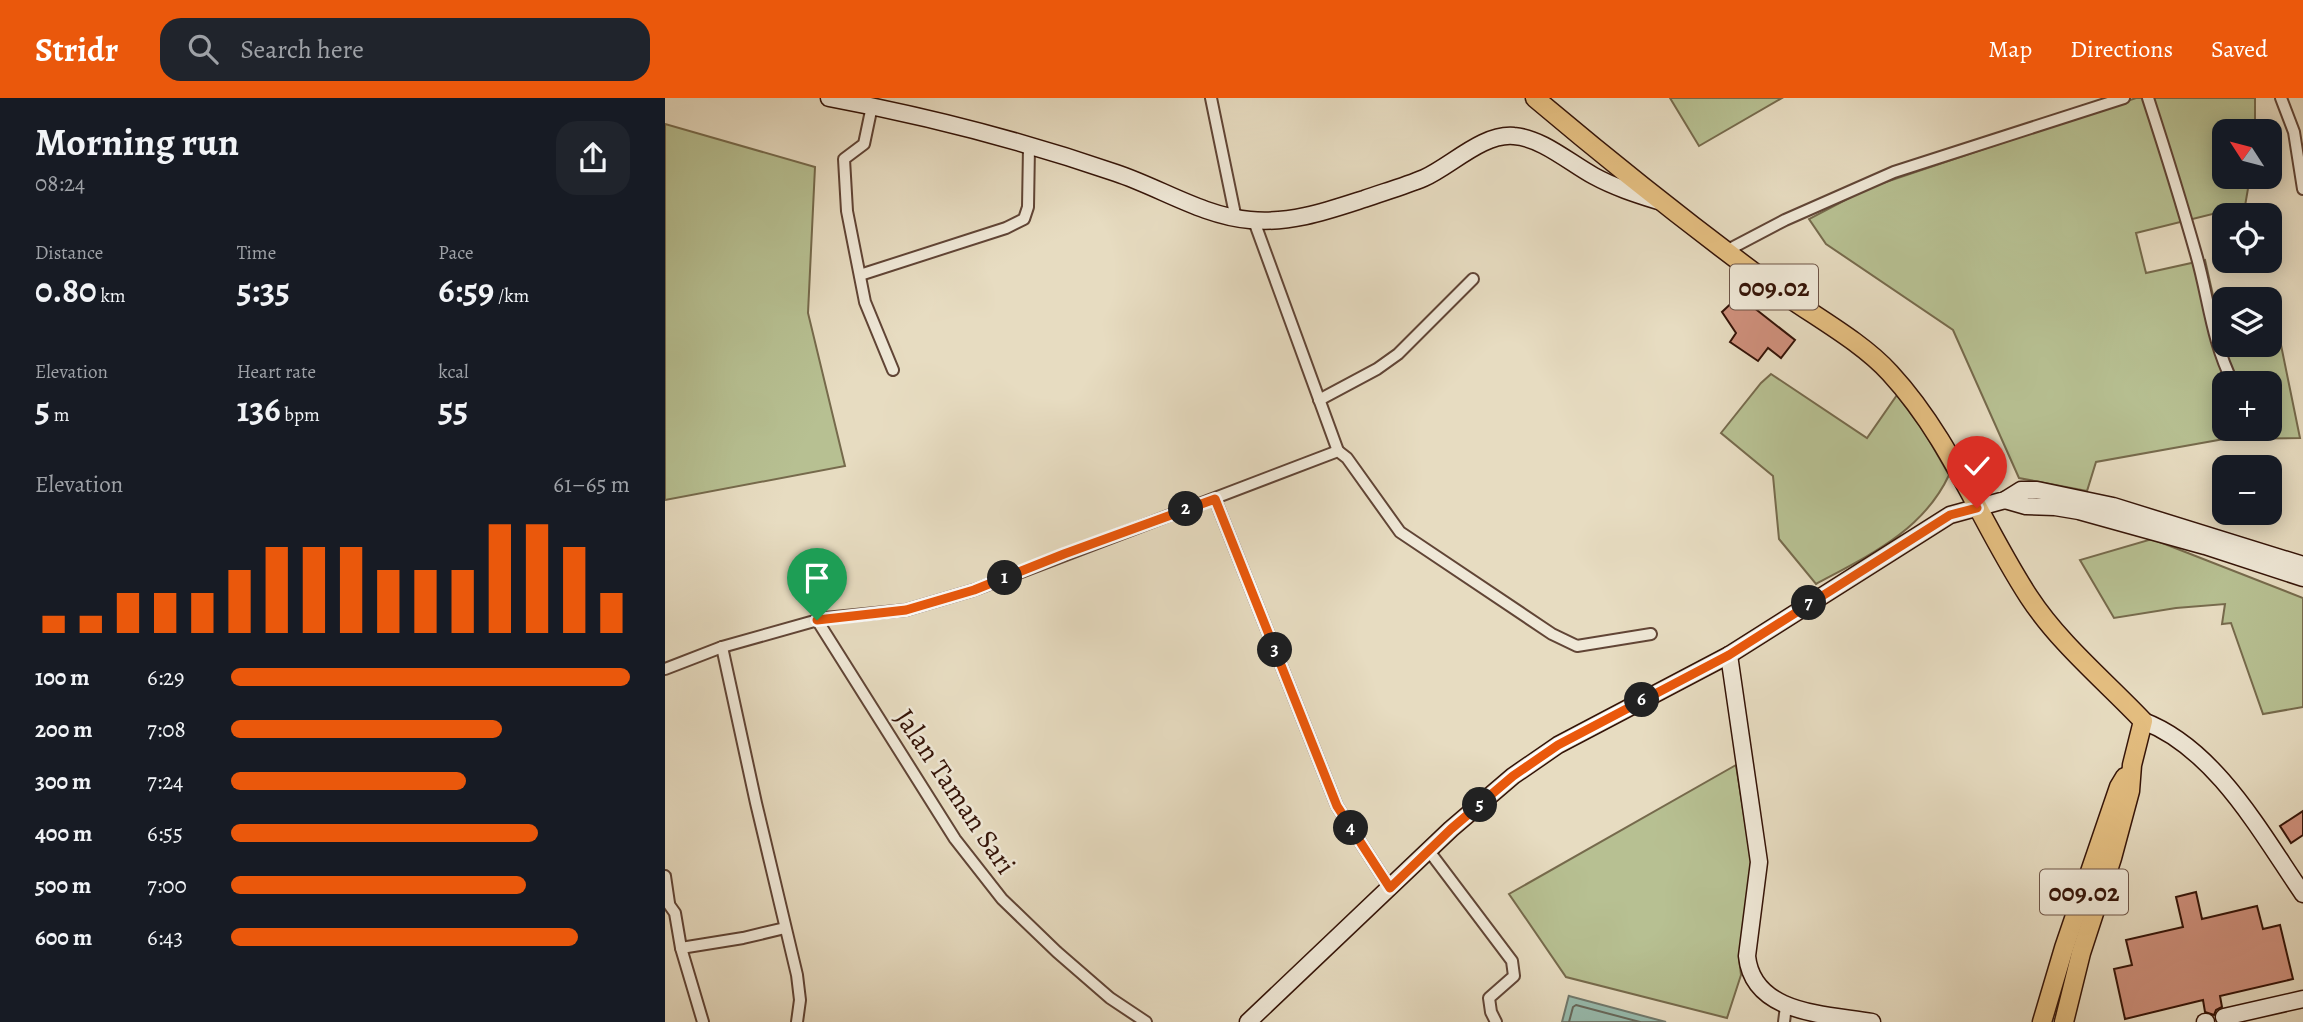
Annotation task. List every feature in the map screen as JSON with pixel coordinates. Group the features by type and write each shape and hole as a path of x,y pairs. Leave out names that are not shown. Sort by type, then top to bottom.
{"main road":[{"name":"009.02","path":"1535,98 1661,202 1888,370 1921,408 1942,440 1977,508 2043,618 2143,721 2131,765 2115,800 2064,948 2042,1022"},
{"name":"009.02","path":"2064,1022 2078,966 2124,816 2130,791 2131,765"}],"street":[{"path":"829,98 866,103 1118,173 1210,212 1236,219 1281,221 1319,213 1393,190 1425,177 1488,141 1500,136 1514,135 1532,141 1596,178 1661,202"},
{"path":"1211,98 1236,219"},
{"path":"1726,251 1785,219 1894,172 2124,98"},
{"path":"2148,98 2197,257 2212,328 2227,371"},
{"path":"2281,98 2294,132 2303,189"},
{"path":"866,103 864,144 844,159 847,211 865,302 893,370"},
{"path":"860,275 1006,228 1024,219 1028,207 1029,147"},
{"path":"1254,221 1338,451 1347,458 1400,532 1552,634 1577,646 1651,634"},
{"path":"1319,400 1377,369 1398,354 1473,279"},
{"path":"665,669 722,648 817,620 906,610 974,590 1338,451"},
{"path":"1248,1022 1429,851 1513,776 1558,745 1729,655 1950,515 2005,500 2021,490 2037,490 2125,510 2303,565"},
{"path":"1215,499 1337,806 1390,888"},
{"path":"2005,500 2026,506 2079,511 2205,546 2303,578"},
{"name":"Jalan Taman Sari","path":"817,620 955,839 1002,899 1092,983 1146,1022"},
{"path":"722,648 797,975 800,1000 797,1022"},
{"path":"1729,655 1759,862 1747,956 1748,972 1785,1014 1873,1022"},
{"path":"2143,721 2164,729 2213,769 2301,888"},
{"path":"1429,851 1512,961 1514,976 1489,998 1491,1013 1496,1022"},
{"path":"665,876 667,901 675,913 681,948 703,1022"},
{"path":"681,948 719,943 785,928"},
{"path":"2224,1017 2250,1017 2303,999"}],"green space":[{"path":"1670,98 1782,98 1699,146"},
{"path":"2136,98 2255,98 2255,119 2212,119 2212,189 2248,189 2246,203 2212,203 2212,214 2136,233 2146,273 2205,260 2212,291 2212,357 2282,357 2282,350 2300,438 2282,438 2282,371 2212,371 2213,441 2096,462 2087,491 2019,478 1953,330 1826,244 1809,219 1868,188"},
{"path":"665,124 815,167 808,313 845,466 665,500"},
{"path":"1771,374 1867,438 1897,395 1925,433 1949,475 1925,512 1909,527 1874,552 1816,584 1779,539 1773,476 1721,433"},
{"path":"2152,539 2303,598 2303,707 2263,714 2231,623 2222,624 2225,604 2176,608 2114,618 2080,560"},
{"path":"1736,765 1751,859 1748,915 1739,958 1741,975 1727,1018 1566,977 1509,894"}],"water":[{"path":"1569,996 1666,1022 1562,1022"}],"building":[{"path":"1739,296 1795,340 1781,358 1768,348 1758,361 1730,342 1736,333 1722,312"},
{"path":"2303,811 2303,835 2291,843 2280,826"},
{"path":"2196,892 2202,919 2257,906 2263,929 2280,925 2293,979 2220,996 2222,1007 2216,1010 2214,1015 2205,1012 2203,1000 2125,1019 2114,969 2132,965 2126,940 2183,927 2176,897"}],"route":[{"path":"817,620 906,610 974,590 1215,499 1337,806 1390,888 1451,829 1513,776 1558,745 1729,655 1950,515 1977,508"}]}
